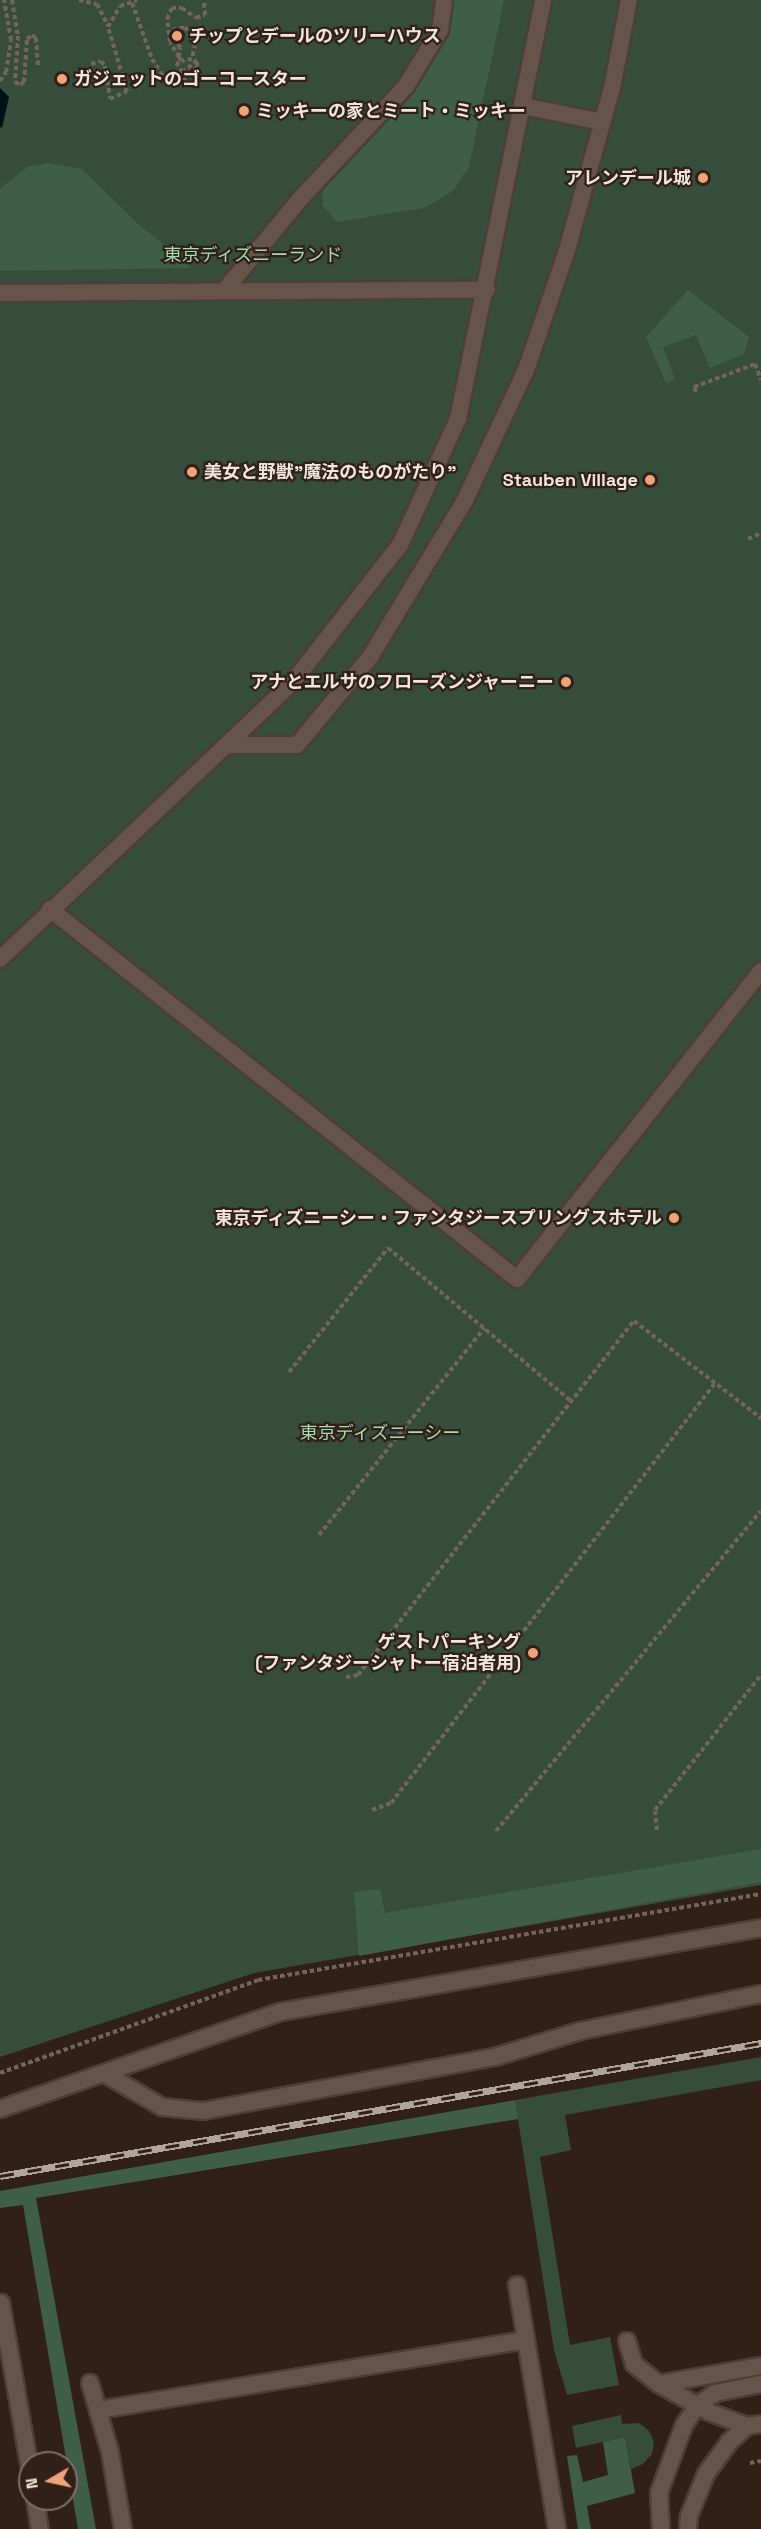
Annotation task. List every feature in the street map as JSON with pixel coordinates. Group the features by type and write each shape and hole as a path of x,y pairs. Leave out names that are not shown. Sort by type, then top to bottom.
{"lane":[{"path":"224,291 300,199 406,86 440,30 444,0"},
{"path":"0,959 50,909 292,683 400,545 458,419 487,290 543,0"},
{"path":"226,745 297,745 370,657 465,500 526,370 567,250 602,122 629,0"},
{"path":"523,106 602,122"},
{"path":"0,293 487,290"},
{"path":"50,909 517,1279 761,971"},
{"path":"0,2109 107,2075 280,2012 761,1928"},
{"path":"107,2075 162,2107 203,2111 495,2057 580,2031 761,1994"},
{"path":"517,2285 557,2529"},
{"path":"1,2303 27,2451"},
{"path":"0,2331 10,2352"},
{"path":"98,2410 525,2340"},
{"path":"627,2341 633,2364 659,2384 698,2405 754,2425"},
{"path":"659,2384 761,2366"},
{"path":"90,2383 98,2410 123,2529"},
{"path":"661,2529 659,2493 668,2462 684,2425 698,2405 715,2393 761,2384"},
{"path":"688,2529 689,2516 706,2474 729,2442 754,2425"},
{"path":"37,2511 40,2529"}],"path":[{"path":"0,81 6,72 11,40 4,0"},
{"path":"12,0 18,36 15,82 20,85 24,82 27,39 32,35 36,38 38,67"},
{"path":"79,0 97,4 108,27 127,91 110,99 105,66 101,61 92,64"},
{"path":"108,27 120,6 137,0"},
{"path":"132,3 148,51 167,82 182,81 197,67 197,60 183,72 177,66 179,57 180,48 172,30 185,27 195,44 192,59 181,61 179,57 170,42 167,19 172,8 182,8 196,18 205,15 204,0"},
{"path":"696,392 694,387 754,364 761,380"},
{"path":"748,539 761,533"},
{"path":"289,1372 388,1248 571,1401"},
{"path":"346,1677 358,1675 634,1321 761,1418"},
{"path":"319,1535 484,1328"},
{"path":"372,1810 390,1803 715,1383"},
{"path":"496,1831 761,1511"},
{"path":"657,1830 655,1810 761,1675"}],"green space":[{"name":"東京ディズニーシー","path":"0,0 761,0 761,1885 254,1973 0,2057"},
{"path":"454,0 504,0 469,167 453,191 424,208 337,222 323,206 322,184 380,127 429,65"},
{"path":"48,163 82,169 137,223 192,268 0,271 0,189 27,167"},
{"path":"688,290 749,337 744,354 710,368 696,335 663,347 675,380 666,383 646,337"},
{"path":"761,1849 761,1882 359,1956 354,1892 380,1889 385,1913"},
{"path":"761,2057 761,2080 565,2115 571,2150 540,2157 570,2345 610,2337 619,2385 567,2395 554,2350 515,2100"},
{"path":"515,2100 518,2119 36,2198 96,2529 78,2529 75,2511 78,2511 78,2451 65,2451 23,2205 0,2208 0,2191"},
{"path":"621,2415 622,2424 639,2423 649,2431 654,2442 652,2454 643,2464 631,2469 625,2437 576,2448 572,2426"},
{"path":"625,2437 635,2493 587,2506 591,2529 578,2529 567,2456 577,2455 583,2482 608,2475 603,2442"}],"shaded area":[{"path":"0,88 9,97 2,128 0,127"}],"railway":[{"path":"0,2176 761,2043"}],"place":[{"name":"チップとデールのツリーハウス","path":"177,36"},
{"name":"ガジェットのゴーコースター","path":"62,79"},
{"name":"ミッキーの家とミート・ミッキー","path":"244,111"},
{"name":"アレンデール城","path":"703,178"},
{"name":"美女と野獣”魔法のものがたり”","path":"192,472"},
{"name":"Stauben Village","path":"650,480"},
{"name":"アナとエルサのフローズンジャーニー","path":"566,682"},
{"name":"東京ディズニーシー・ファンタジースプリングスホテル","path":"674,1218"},
{"name":"ゲストパーキング (ファンタジーシャトー宿泊者用)","path":"533,1653"}],"park label":[{"name":"東京ディズニーランド","path":"253,255"}]}
